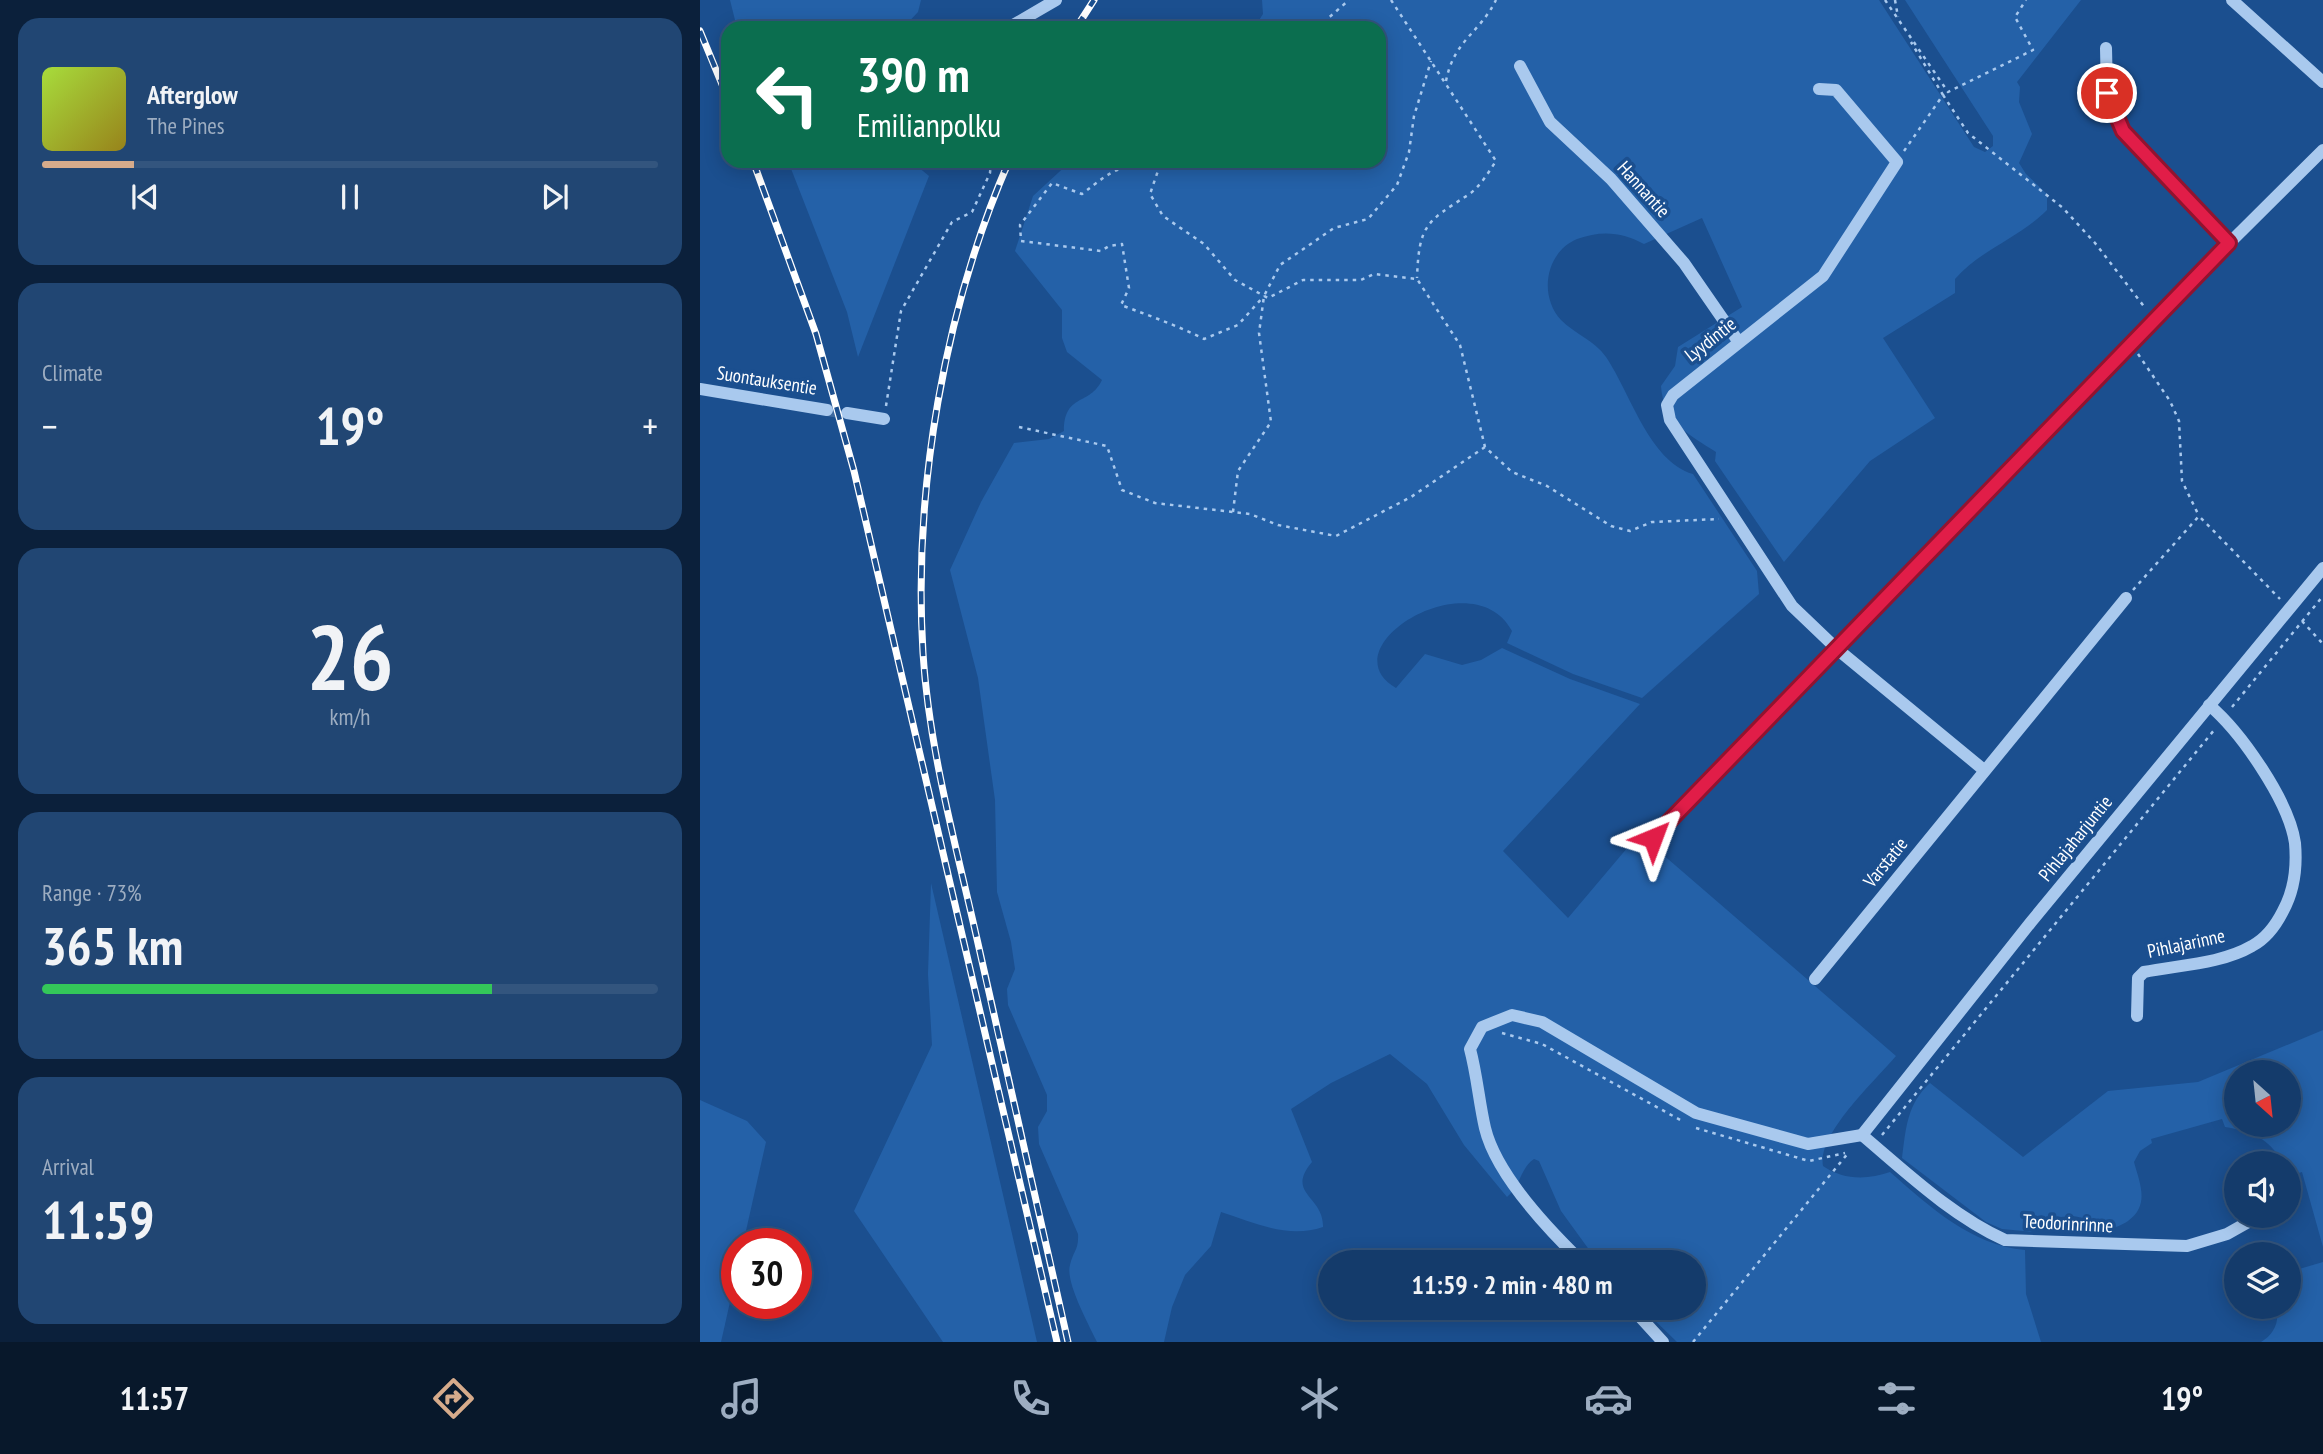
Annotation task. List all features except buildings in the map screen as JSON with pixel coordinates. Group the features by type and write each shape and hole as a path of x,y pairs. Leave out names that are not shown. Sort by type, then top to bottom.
{"street":[{"path":"1020,21 1056,0"},
{"path":"2232,0 2323,82"},
{"path":"2106,48 2107,93 2123,131 2229,243"},
{"name":"Hannantie","path":"1520,66 1550,122 1611,179 1684,263 1738,341"},
{"path":"1819,89 1836,89 1897,162"},
{"path":"1653,838 1838,649 2153,319 2323,150"},
{"name":"Lyydintie","path":"1838,649 1792,606 1670,420 1667,405 1688,380 1823,276 1897,162"},
{"name":"Suontauksentie","path":"700,389 827,410"},
{"path":"847,413 884,419"},
{"name":"Pihlajaharjuntie","path":"1867,1140 2209,705 2323,568"},
{"name":"Varstatie","path":"1815,979 2126,598"},
{"path":"1838,649 1984,770"},
{"name":"Pihlajarinne","path":"2137,1016 2137,978 2144,972 2210,960 2252,947 2276,925 2293,883 2295,843 2290,825 2275,794 2232,726 2209,705"},
{"path":"1569,1250 1507,1175 1485,1129 1480,1084 1471,1049 1482,1027 1512,1015 1542,1022 1696,1113 1808,1144 1867,1140"},
{"name":"Teodorinrinne","path":"1867,1140 1916,1181 1982,1229 2005,1240 2187,1246 2238,1228"},
{"path":"1644,1320 1663,1342"}],"path":[{"path":"1325,21 1349,0"},
{"path":"1391,0 1496,161 1469,195 1452,202 1429,221 1418,255 1417,279 1460,345 1485,447 1512,472 1547,486 1611,526 1630,531 1652,522 1669,520 1735,519"},
{"path":"1446,83 1450,60 1462,42 1487,19 1496,0"},
{"path":"1885,0 1948,92 2032,50 2015,17 2026,0"},
{"path":"1895,0 1898,19 1942,95 1968,133 2063,208 2095,243 2153,319"},
{"path":"1123,168 1106,176 1082,194 1052,183 1020,225 1020,241 1101,251 1109,246 1122,244 1129,288 1121,305 1141,311 1156,321 1168,321 1204,339 1238,325 1264,296 1280,265 1334,228 1368,219 1397,185 1409,152 1414,116 1431,61"},
{"path":"1897,162 1942,95"},
{"path":"884,419 901,311 952,222 972,212 990,168"},
{"path":"1159,168 1150,194 1163,216 1204,244 1235,280 1268,298 1303,280 1361,280 1374,274 1417,279"},
{"path":"1233,512 1238,471 1271,422 1259,333 1264,296"},
{"path":"2130,343 2170,401 2179,421 2182,481 2199,516 2280,599"},
{"path":"1019,427 1107,446 1122,490 1155,503 1233,512 1336,536 1410,497 1485,447"},
{"path":"2126,598 2199,516"},
{"path":"1693,1342 1849,1152 1885,1132 2323,596"},
{"path":"2302,621 2323,644"},
{"path":"1482,1027 1542,1044 1655,1110 1702,1131 1809,1161 1849,1152 1867,1140"}],"shaded area":[{"path":"730,0 921,0 918,12 910,21 735,21"},
{"path":"1262,0 1879,0 1974,147 1985,152 1993,146 1993,136 1905,0 2081,0 2017,82 2020,87 2019,102 2032,134 2019,163 2026,174 2047,194 2047,210 1965,269 1955,279 1955,293 1883,338 1935,418 1870,461 1784,562 1715,461 1716,452 1679,426 1672,418 1663,398 1661,386 1675,366 1678,347 1742,307 1702,218 1644,244 1612,234 1586,236 1566,245 1552,264 1548,287 1554,310 1561,320 1596,346 1606,357 1642,424 1664,455 1678,467 1693,474 1757,571 1759,594 1642,698 1573,674 1507,643 1512,631 1493,611 1468,603 1440,606 1413,617 1392,633 1379,652 1379,671 1396,688 1425,654 1462,665 1481,660 1502,648 1570,679 1640,704 1503,851 1568,918 1639,834 1896,1056 1838,1124 1824,1153 1823,1166 1839,1174 1855,1177 1890,1172 1936,1211 1969,1232 2005,1247 2025,1250 2026,1294 2041,1342 1677,1342 1654,1320 1706,1320 1706,1250 1589,1250 1561,1211 1539,1161 1534,1159 1530,1163 1507,1197 1464,1145 1427,1084 1390,1054 1331,1083 1291,1109 1312,1162 1302,1181 1318,1208 1323,1227 1284,1230 1221,1212 1211,1246 1185,1275 1172,1307 1164,1342 1097,1342 1079,1304 1069,1272 1078,1234 1039,1144 1038,1127 1047,1111 1047,1095 1008,1005 1007,989 1015,969 1011,942 997,892 995,800 978,678 950,570 981,502 1014,443 1049,439 1064,431 1068,411 1091,394 1102,380 1067,352 1062,338 1062,310 1015,251 1033,196 1063,168 1386,168 1386,21 1258,21 1263,14"},
{"path":"791,168 919,168 929,176 858,357 847,312"},
{"path":"931,883 1037,1342 943,1342 854,1211 932,1045 928,974"},
{"path":"2323,1030 2323,1247 2301,1172 2301,1151 2275,1151 2260,1138 2301,1138 2301,1060 2251,1060"},
{"path":"2224,1071 2224,1124 2222,1119 2151,1139 2152,1143 2140,1151 2134,1162 2142,1194 2139,1208 2135,1215 2120,1226 2103,1229 2081,1218 2067,1216 2047,1223 2034,1232 2002,1229 1986,1222 1902,1158 1912,1108 1930,1083 2023,1157 2108,1091 2198,1082"},
{"path":"700,1100 747,1121 766,1142 747,1228 721,1228 721,1319 726,1319 721,1342 700,1342"},
{"path":"2323,1262 2323,1342 2261,1342 2275,1327 2277,1319 2301,1319 2301,1268"}],"tunnel":[{"path":"827,410 847,413"}],"railway":[{"path":"1080,21 1094,0"},
{"path":"700,31 721,82"},
{"path":"756,168 816,334 854,471 1057,1342"},
{"path":"1006,168 986,218 967,278 938,402 923,529 923,653 931,725 944,797 1068,1342"}],"route":[{"path":"1653,838 2229,243 2123,131 2107,93"}]}
